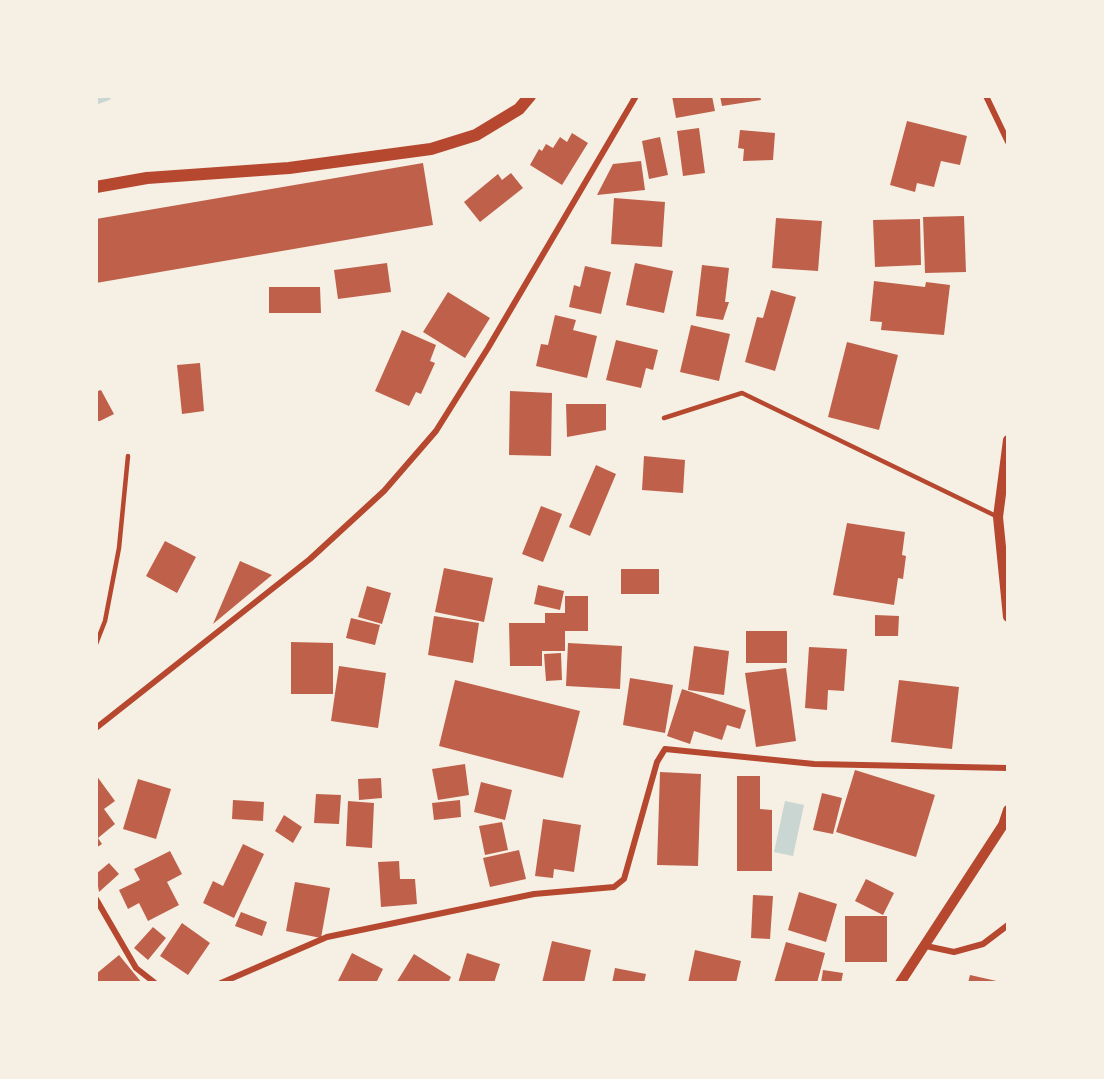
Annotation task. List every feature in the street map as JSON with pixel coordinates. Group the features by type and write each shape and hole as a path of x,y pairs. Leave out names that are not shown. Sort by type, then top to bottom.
{"main road":[{"path":"96,187 147,178 289,168 431,149 476,135 519,108 530,96"}],"street":[{"path":"96,728 310,559 392,482 436,431 488,348 636,96"},
{"path":"986,96 1008,142"},
{"path":"1008,440 998,517 1008,617"},
{"path":"221,983 327,937 534,894 614,887 624,879 657,762 665,749 814,764 1008,768"},
{"path":"900,983 1002,825 1008,810"},
{"path":"96,899 136,968 155,983"},
{"path":"926,946 954,952 983,944 1008,926"}],"lane":[{"path":"664,418 742,393 998,517"},
{"path":"96,644 105,621 119,548 128,456"}],"shaded area":[{"path":"785,801 804,805 793,856 774,852"}],"building":[{"path":"672,96 712,96 715,111 676,118"},
{"path":"720,96 760,96 761,100 722,106"},
{"path":"907,121 967,136 960,165 941,161 934,187 917,183 915,192 890,185"},
{"path":"699,128 705,173 683,176 677,131"},
{"path":"740,130 775,133 773,160 743,161 744,149 738,148"},
{"path":"572,133 588,143 562,185 530,165 539,149 542,151 546,144 553,148 560,137 567,142"},
{"path":"660,137 668,175 649,179 642,141"},
{"path":"641,161 645,190 597,195 613,164"},
{"path":"423,163 433,225 96,283 96,219"},
{"path":"511,173 523,188 480,222 464,202 498,174 502,180"},
{"path":"614,198 665,202 662,247 611,244"},
{"path":"964,216 966,272 925,273 923,217"},
{"path":"776,218 822,221 818,271 772,268"},
{"path":"920,219 921,265 875,267 873,220"},
{"path":"387,263 391,292 338,299 334,270"},
{"path":"635,263 673,271 664,313 626,305"},
{"path":"702,265 729,268 725,302 729,302 723,320 696,316"},
{"path":"585,266 611,272 601,314 569,307 574,285 580,287"},
{"path":"874,281 925,287 926,282 950,285 944,335 881,330 882,322 870,321"},
{"path":"269,287 320,287 321,313 269,313"},
{"path":"771,290 796,297 775,371 745,362 757,317 763,318"},
{"path":"448,292 490,318 465,358 423,332"},
{"path":"555,315 576,320 573,330 597,336 587,378 536,366 541,344 548,345"},
{"path":"691,325 730,334 719,381 680,372"},
{"path":"402,330 436,345 430,361 435,363 421,394 416,392 409,406 375,391"},
{"path":"616,340 658,350 653,370 646,368 641,388 606,380"},
{"path":"847,342 898,355 879,430 828,417"},
{"path":"200,363 204,411 182,414 177,365"},
{"path":"96,387 98,391 101,390 114,414 100,421 96,421"},
{"path":"510,391 552,393 551,456 509,455"},
{"path":"566,404 606,404 606,430 567,437"},
{"path":"644,456 685,460 683,493 642,490"},
{"path":"596,465 616,474 590,536 569,527"},
{"path":"541,506 562,514 543,562 522,554"},
{"path":"847,523 905,532 902,555 906,556 903,579 898,578 894,605 833,595"},
{"path":"165,541 196,557 177,593 146,576"},
{"path":"240,561 272,575 213,624"},
{"path":"444,568 493,578 484,622 435,612"},
{"path":"621,569 659,569 659,594 621,594"},
{"path":"538,585 564,591 560,610 534,604"},
{"path":"367,586 391,593 382,624 358,617"},
{"path":"565,596 588,596 588,631 565,631 565,651 542,651 542,666 510,666 509,623 545,623 545,613 565,613"},
{"path":"875,615 899,616 898,636 875,636"},
{"path":"434,616 479,623 473,663 428,655"},
{"path":"351,618 380,625 375,645 346,638"},
{"path":"746,631 787,631 787,663 746,663"},
{"path":"291,642 333,643 333,694 291,694"},
{"path":"568,643 622,646 620,689 566,686"},
{"path":"694,646 729,651 724,695 688,690"},
{"path":"809,647 847,649 844,691 828,690 827,710 805,708"},
{"path":"561,653 562,680 546,681 544,654"},
{"path":"339,666 386,673 378,728 331,721"},
{"path":"786,668 796,741 756,747 745,673"},
{"path":"630,678 673,685 665,733 623,725"},
{"path":"455,680 580,711 563,778 439,746"},
{"path":"899,680 959,687 952,749 891,742"},
{"path":"682,689 746,710 740,729 727,725 722,740 694,731 690,744 667,736"},
{"path":"465,764 469,795 438,800 432,769"},
{"path":"855,770 935,795 916,857 836,832"},
{"path":"660,772 701,774 698,866 657,865"},
{"path":"96,775 115,801 104,809 115,824 98,838 102,844 96,848"},
{"path":"737,776 760,776 760,809 772,810 772,871 737,871"},
{"path":"381,778 382,798 359,800 358,779"},
{"path":"138,779 171,789 156,839 123,829"},
{"path":"481,782 512,790 505,820 474,812"},
{"path":"822,793 842,798 833,834 813,830"},
{"path":"316,794 341,795 339,824 314,823"},
{"path":"233,800 264,802 263,821 232,819"},
{"path":"460,800 461,817 434,820 432,803"},
{"path":"348,801 374,803 372,848 346,846"},
{"path":"284,815 302,827 293,843 275,831"},
{"path":"543,819 581,825 574,872 554,869 553,878 535,876"},
{"path":"502,822 508,850 485,855 479,826"},
{"path":"243,844 264,854 234,918 203,903 213,881 223,886"},
{"path":"519,850 526,879 490,887 483,858"},
{"path":"170,851 182,874 167,882 179,905 148,921 139,903 128,909 119,890 140,880 134,869"},
{"path":"399,861 400,879 415,879 417,904 381,907 378,862"},
{"path":"109,863 119,874 99,892 96,874"},
{"path":"866,879 894,893 883,915 855,901"},
{"path":"295,882 330,888 321,938 286,931"},
{"path":"799,892 837,904 826,942 788,930"},
{"path":"753,895 773,896 770,939 751,938"},
{"path":"241,912 267,922 262,936 235,926"},
{"path":"845,916 887,916 887,962 845,962"},
{"path":"182,923 210,943 188,975 160,956"},
{"path":"153,927 166,938 148,960 134,948"},
{"path":"552,941 591,950 584,983 542,983"},
{"path":"786,942 825,953 817,983 774,983"},
{"path":"695,950 741,961 736,983 688,983"},
{"path":"352,953 383,969 376,983 337,983"},
{"path":"467,953 500,964 494,983 458,983"},
{"path":"414,954 451,977 448,983 396,983"},
{"path":"119,955 142,983 96,983 96,974"},
{"path":"615,968 646,974 644,983 612,983"},
{"path":"823,970 843,973 841,983 821,983"},
{"path":"970,975 1001,982 1001,983 968,983"}],"waterway":[{"path":"96,100 107,96"}]}
